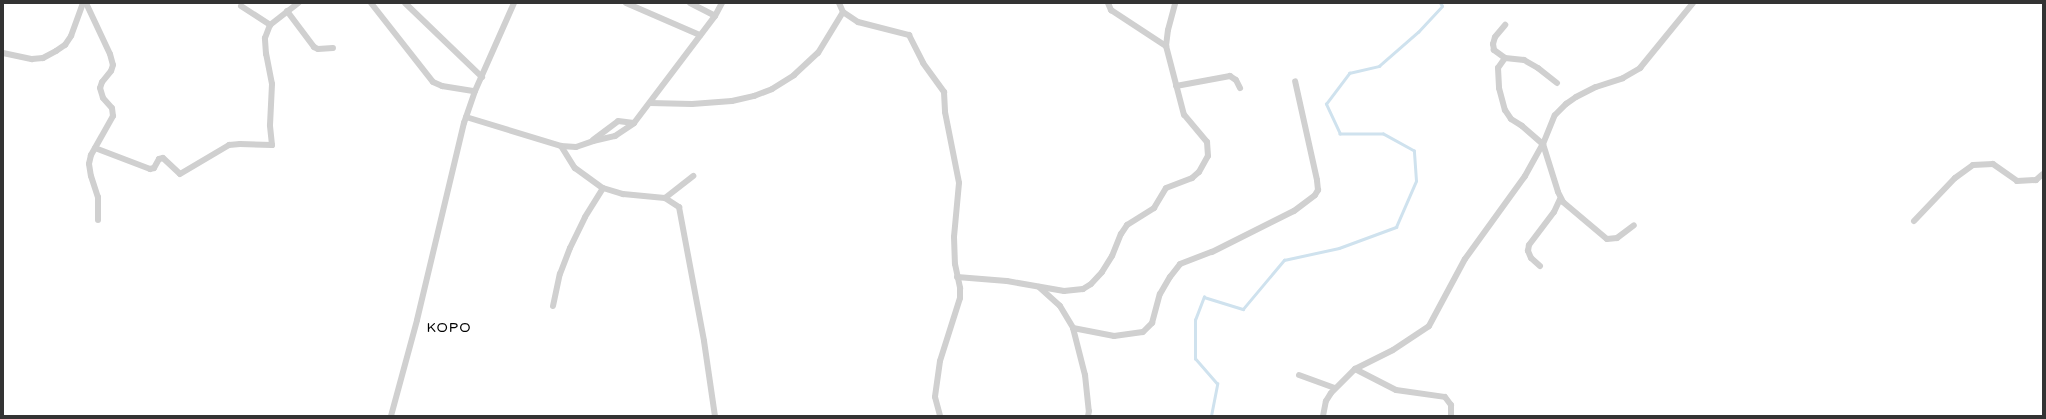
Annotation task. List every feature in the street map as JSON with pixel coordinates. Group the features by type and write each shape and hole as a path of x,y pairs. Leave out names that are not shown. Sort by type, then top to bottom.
{"street":[{"path":"3,53 32,59 43,58 56,52 69,40 85,3"},
{"path":"85,3 110,54 113,65 112,71 102,82 100,88 103,98 112,108 113,116 91,155 89,167 98,197 98,220"},
{"path":"95,148 150,170 154,168 159,159 162,158 180,174 229,145 272,145 270,125 272,84 265,46 266,33 270,25 298,3"},
{"path":"371,3 433,82 442,86 475,91"},
{"path":"405,3 482,76"},
{"path":"391,416 416,327 458,142 475,91 514,3"},
{"path":"626,3 700,35"},
{"path":"690,3 715,16"},
{"path":"466,117 561,146 576,147 615,136 634,123 715,16 722,3"},
{"path":"839,3 843,12 858,22 909,35 923,63 944,92 945,112 959,183 954,237 957,277 960,288 959,305 944,346 936,392 940,416"},
{"path":"1108,3 1111,10 1166,46"},
{"path":"957,277 995,280 1073,292 1083,289 1092,284 1107,265 1121,234 1127,226 1154,208 1166,188 1192,178 1204,164 1208,152 1207,142 1184,115 1166,46 1168,30 1175,3"},
{"path":"1323,416 1326,401 1335,388 1355,369 1393,350 1429,326 1465,259 1525,176 1543,144 1555,115 1566,104 1596,87 1624,78 1640,68 1693,3"},
{"path":"241,6 270,25"},
{"path":"287,11 314,48 333,48"},
{"path":"650,103 692,104 732,101 754,96 772,89 794,75 818,53 843,12"},
{"path":"1505,25 1495,38 1493,44 1494,50 1505,58 1524,60 1538,68 1557,83"},
{"path":"1505,58 1499,63 1497,73 1505,110 1511,119 1522,126 1543,144 1560,199 1607,238 1617,238 1634,225"},
{"path":"1176,86 1230,76 1236,80 1240,88"},
{"path":"1073,328 1114,336 1143,332 1152,323 1160,294 1180,264 1219,249 1294,211 1315,195 1318,190 1317,180 1295,81"},
{"path":"593,141 616,122 624,120 634,123"},
{"path":"561,146 575,168 603,188 623,194 665,198 677,205 682,216 704,341 714,416"},
{"path":"1914,221 1955,178 1973,165 1993,164 2017,181 2036,180 2043,174"},
{"path":"665,198 692,176"},
{"path":"553,306 560,274 570,248 585,217 603,188"},
{"path":"1540,266 1531,258 1528,251 1529,246 1554,212 1560,199"},
{"path":"1038,286 1060,306 1073,328 1085,375 1089,411 1088,416"},
{"path":"1355,369 1396,390 1445,397 1451,405 1451,416"},
{"path":"1299,375 1323,382 1335,388"}],"waterway":[{"path":"1211,416 1217,384 1195,359 1195,320 1204,297 1243,309 1284,260 1339,248 1396,227 1416,181 1414,151 1383,134 1340,134 1326,104 1349,73 1379,66 1418,32 1442,6 1440,3"}],"district":[{"name":"KOPO","path":"449,328"}]}
